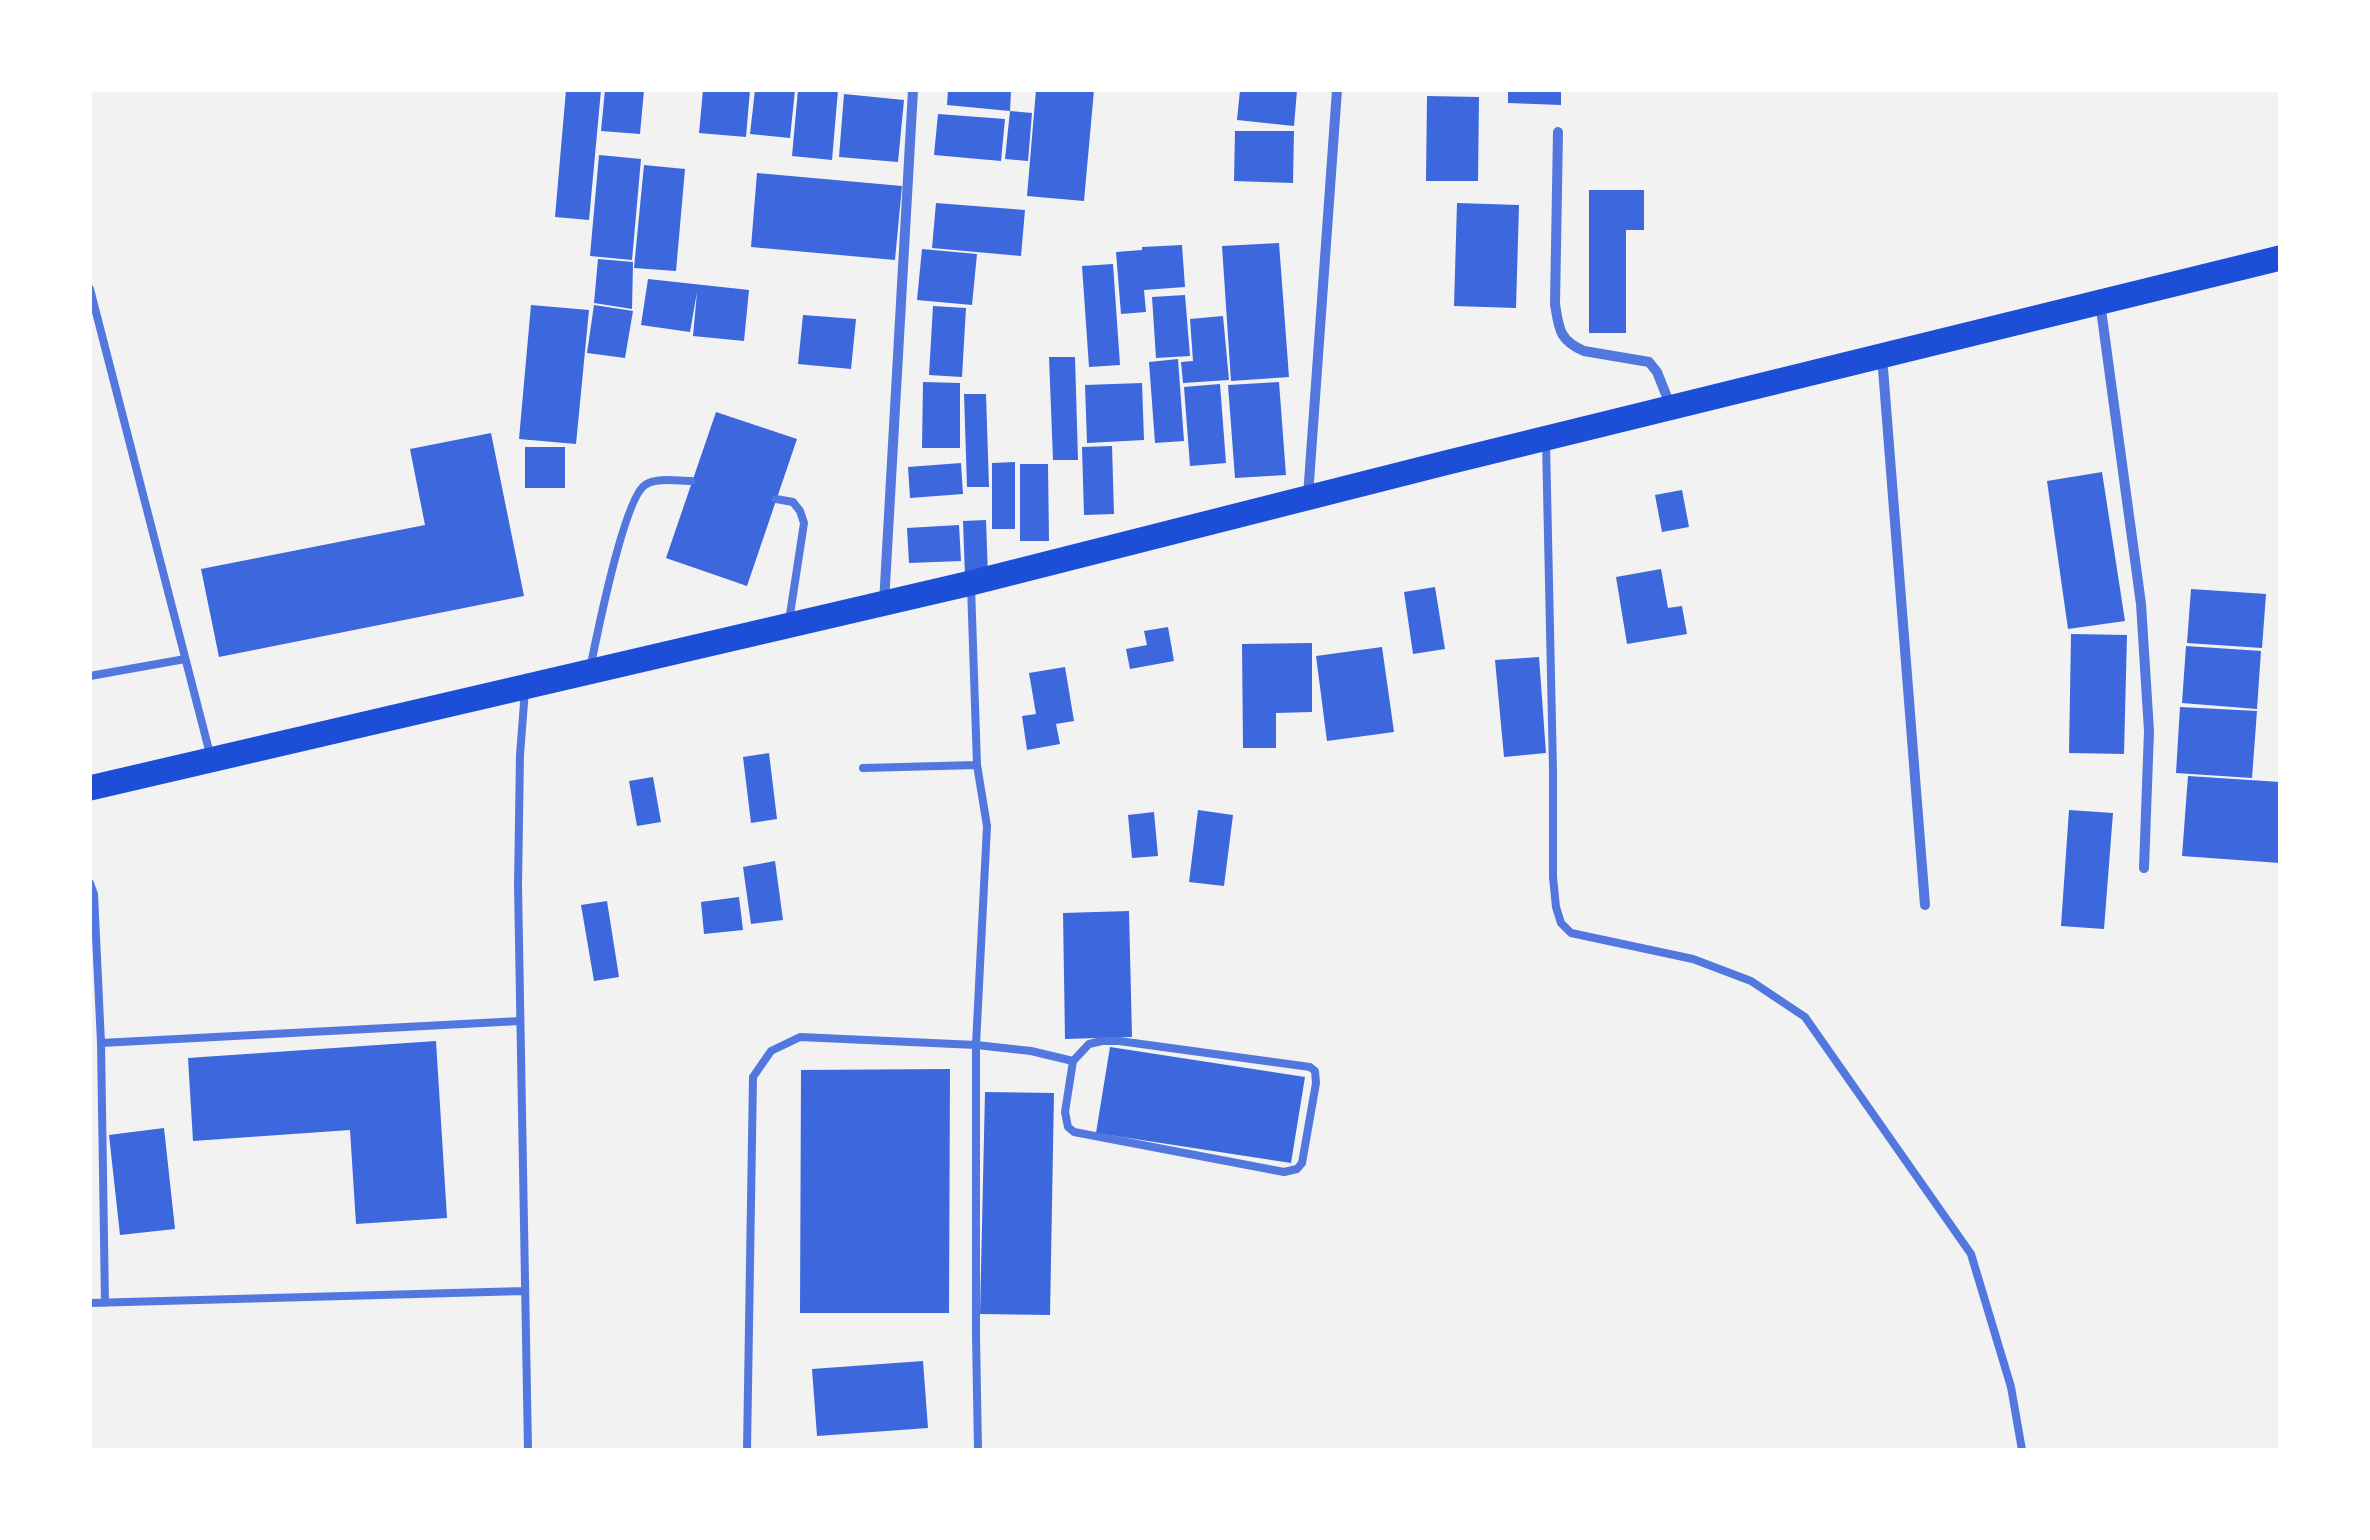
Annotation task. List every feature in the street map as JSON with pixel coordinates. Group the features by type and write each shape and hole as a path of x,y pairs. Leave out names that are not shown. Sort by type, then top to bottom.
{"main road":[{"path":"90,788 971,583 2280,258"}],"street":[{"path":"884,603 913,90"},
{"path":"1308,497 1337,90"},
{"path":"1558,132 1559,329 1570,343 1584,351 1648,362 1671,407"},
{"path":"2100,302 2141,604 2149,731 2144,868"},
{"path":"1882,355 1925,905"}],"lane":[{"path":"90,289 211,758"},
{"path":"1546,438 1553,877 1561,924 1570,932 1708,964 1751,981 1805,1016 1971,1254 2011,1387 2022,1450"},
{"path":"590,670 609,582 634,499 645,485 661,480 691,481"},
{"path":"776,499 793,502 804,523 788,624"},
{"path":"971,583 977,765 986,826 976,1045 978,1450"},
{"path":"90,676 186,659"},
{"path":"526,685 520,755 518,885 528,1450"},
{"path":"863,768 977,765"},
{"path":"90,883 94,894 100,1043 105,1303"},
{"path":"100,1043 520,1022"},
{"path":"747,1450 754,1077 771,1052 800,1038 976,1045 1031,1051 1073,1061"},
{"path":"1119,1041 1310,1067 1316,1082 1302,1163 1291,1173 1074,1132 1068,1127 1065,1112 1073,1061 1089,1044 1119,1041"},
{"path":"90,1303 525,1291"}],"building":[{"path":"566,90 601,90 589,220 555,217"},
{"path":"605,90 644,90 640,134 601,131"},
{"path":"703,90 750,90 746,137 699,133"},
{"path":"755,90 795,90 790,138 750,134"},
{"path":"798,90 838,90 832,160 792,156"},
{"path":"948,90 1011,90 1010,111 947,105"},
{"path":"1036,90 1094,90 1084,201 1027,196"},
{"path":"1240,90 1297,90 1294,126 1237,120"},
{"path":"1508,90 1561,90 1561,105 1508,103"},
{"path":"844,94 904,100 898,162 839,157"},
{"path":"1427,96 1479,97 1478,181 1426,181"},
{"path":"1010,111 1032,113 1028,161 1005,159"},
{"path":"938,114 1005,119 1001,161 934,155"},
{"path":"1235,131 1294,131 1293,183 1234,181"},
{"path":"599,155 641,159 632,260 590,256"},
{"path":"644,165 685,169 676,271 634,268"},
{"path":"757,173 902,186 895,260 751,247"},
{"path":"1589,190 1644,190 1644,230 1626,230 1626,333 1589,333"},
{"path":"936,203 1025,210 1021,256 932,248"},
{"path":"1457,203 1519,205 1516,308 1454,306"},
{"path":"1279,243 1289,377 1231,381 1222,246"},
{"path":"1182,245 1185,287 1144,290 1146,312 1121,314 1116,252"},
{"path":"922,249 977,254 972,305 917,300"},
{"path":"598,259 633,262 632,309 594,303"},
{"path":"1113,264 1120,365 1089,367 1082,266"},
{"path":"648,279 749,290 744,341 693,336 697,292 690,332 641,325"},
{"path":"1185,295 1190,356 1156,358 1152,297"},
{"path":"531,305 589,310 576,444 519,439"},
{"path":"594,305 633,311 625,358 587,353"},
{"path":"933,306 966,308 962,377 929,375"},
{"path":"803,315 856,319 851,369 798,364"},
{"path":"1223,316 1229,380 1183,383 1181,362 1193,361 1190,319"},
{"path":"1049,357 1075,357 1078,460 1053,460"},
{"path":"1178,359 1184,441 1155,443 1149,362"},
{"path":"923,382 960,383 960,448 922,448"},
{"path":"1279,382 1286,475 1235,478 1228,385"},
{"path":"1142,383 1144,440 1087,443 1085,385"},
{"path":"1220,384 1226,463 1190,466 1184,387"},
{"path":"964,394 986,394 989,487 967,487"},
{"path":"716,412 797,439 747,586 666,558"},
{"path":"491,433 524,596 219,657 201,569 425,525 410,449"},
{"path":"1112,446 1114,514 1084,515 1082,447"},
{"path":"525,447 565,447 565,488 525,488"},
{"path":"1015,462 1015,529 992,529 992,463"},
{"path":"961,463 963,494 910,498 908,467"},
{"path":"1020,464 1048,464 1049,541 1020,541"},
{"path":"2102,472 2125,621 2068,629 2047,481"},
{"path":"1682,490 1689,527 1662,532 1655,495"},
{"path":"986,520 988,576 965,577 963,521"},
{"path":"959,525 961,561 909,563 907,528"},
{"path":"1661,569 1668,608 1682,606 1687,634 1627,644 1616,577"},
{"path":"1435,587 1445,649 1413,654 1404,592"},
{"path":"2191,589 2266,594 2262,648 2187,643"},
{"path":"1168,627 1174,661 1130,669 1126,649 1147,645 1144,631"},
{"path":"2071,634 2127,635 2124,754 2069,753"},
{"path":"1312,643 1312,712 1276,713 1276,748 1243,748 1242,644"},
{"path":"2186,646 2261,651 2257,709 2182,703"},
{"path":"1382,647 1394,732 1327,741 1316,656"},
{"path":"1539,657 1546,753 1504,757 1495,660"},
{"path":"1065,667 1074,721 1056,724 1060,744 1027,750 1022,716 1036,714 1029,673"},
{"path":"2180,707 2257,711 2252,778 2176,773"},
{"path":"769,753 777,819 751,823 743,757"},
{"path":"2188,776 2280,782 2280,863 2182,856"},
{"path":"653,777 661,822 637,826 629,781"},
{"path":"1198,810 1233,815 1224,886 1189,882"},
{"path":"2069,810 2113,813 2104,929 2061,926"},
{"path":"1154,812 1158,856 1132,858 1128,815"},
{"path":"775,861 783,920 751,924 743,867"},
{"path":"739,897 743,930 704,934 701,902"},
{"path":"607,901 619,977 594,981 581,905"},
{"path":"1129,911 1132,1037 1065,1039 1063,913"},
{"path":"436,1041 447,1218 356,1224 350,1130 193,1141 188,1058"},
{"path":"1110,1047 1305,1077 1291,1163 1096,1133"},
{"path":"950,1069 949,1313 800,1313 801,1070"},
{"path":"985,1092 1054,1093 1050,1315 980,1314"},
{"path":"164,1128 175,1229 120,1235 109,1135"},
{"path":"923,1361 928,1428 817,1436 812,1369"}]}
